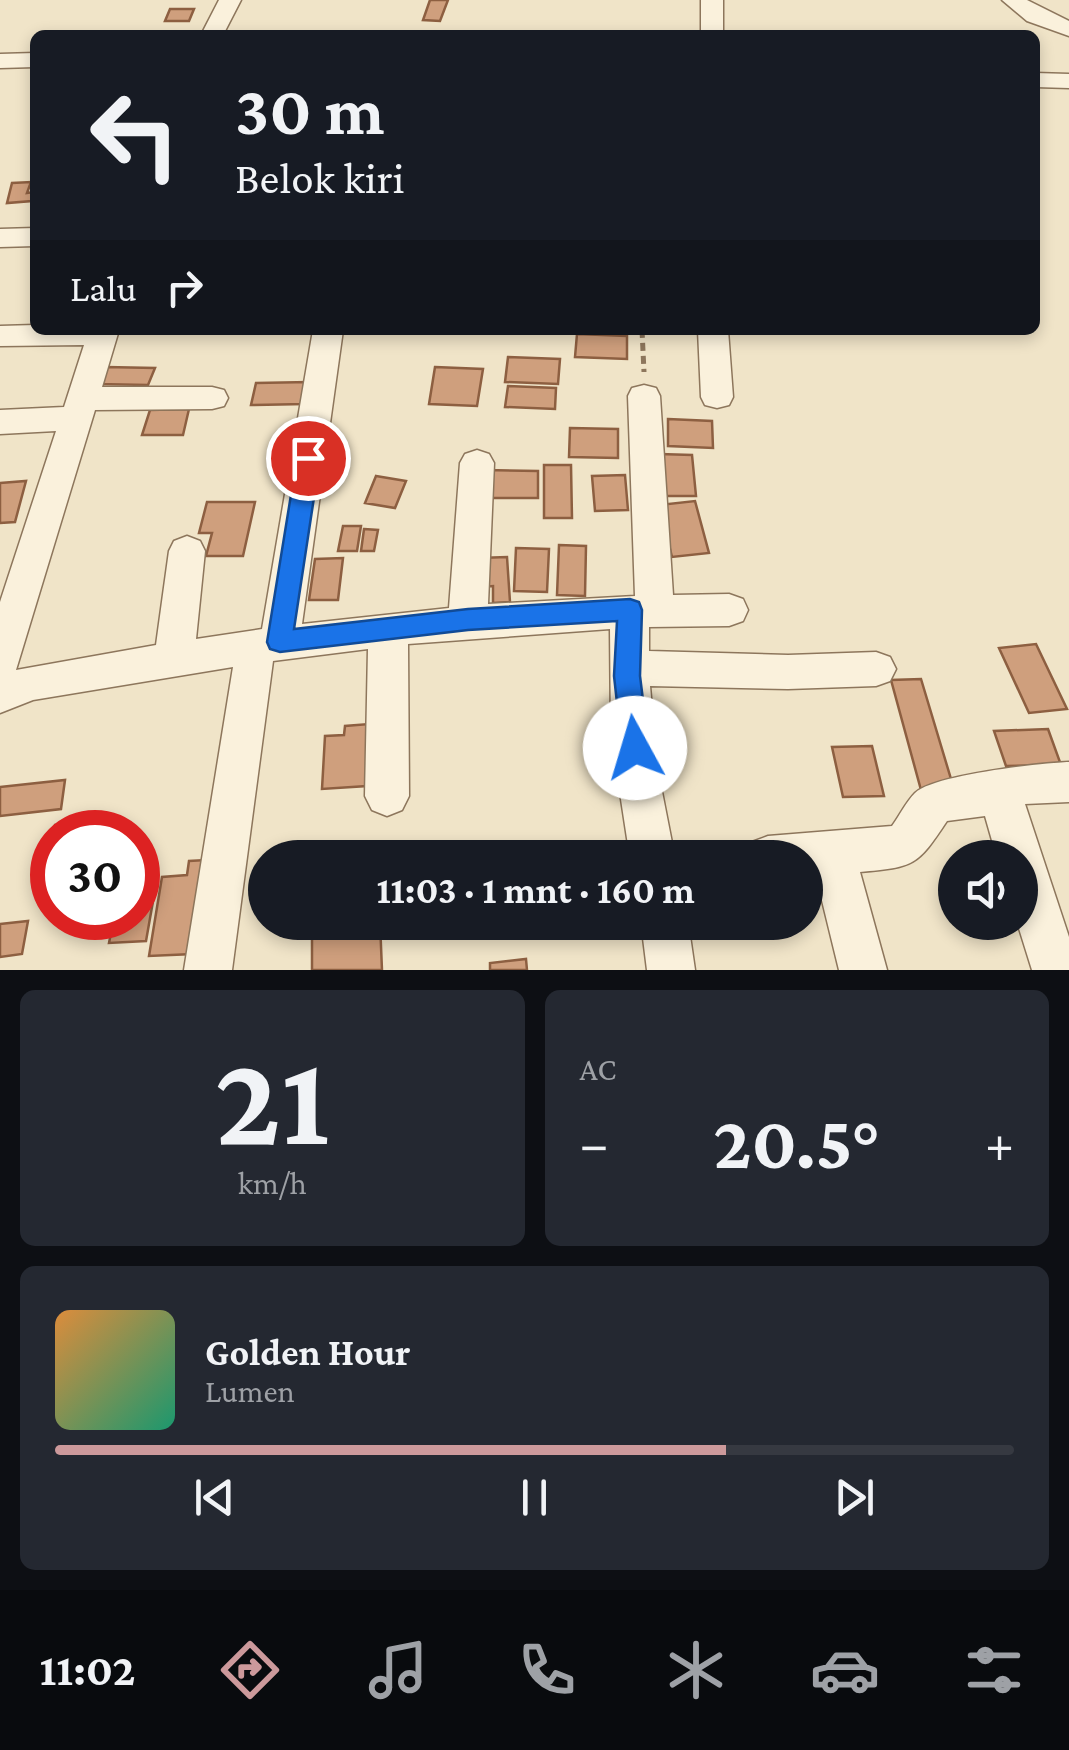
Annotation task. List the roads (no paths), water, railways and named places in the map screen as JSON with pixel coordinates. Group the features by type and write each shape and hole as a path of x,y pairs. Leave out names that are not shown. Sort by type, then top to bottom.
{"street":[{"path":"215,30 230,0"},
{"path":"712,0 712,30"},
{"path":"1013,0 1035,16 1069,27"},
{"path":"1052,0 1069,27"},
{"path":"0,61 30,60"},
{"path":"1040,80 1069,80"},
{"path":"0,238 30,238"},
{"path":"0,336 30,335"},
{"path":"0,663 102,335"},
{"path":"208,970 327,335"},
{"path":"713,335 717,397"},
{"path":"644,396 643,610 628,668 648,840"},
{"path":"0,422 80,408 212,398"},
{"path":"468,620 477,463"},
{"path":"174,658 188,551"},
{"path":"0,695 30,683 268,643 468,620 643,610 729,610"},
{"path":"387,796 388,631"},
{"path":"628,668 788,672 876,669"},
{"path":"823,851 906,844 932,806 940,802 1000,793 1010,784 1069,782"},
{"path":"1000,793 1014,840"},
{"path":"832,850 863,970"},
{"path":"1038,914 1056,970"},
{"path":"667,940 671,970"}]}
